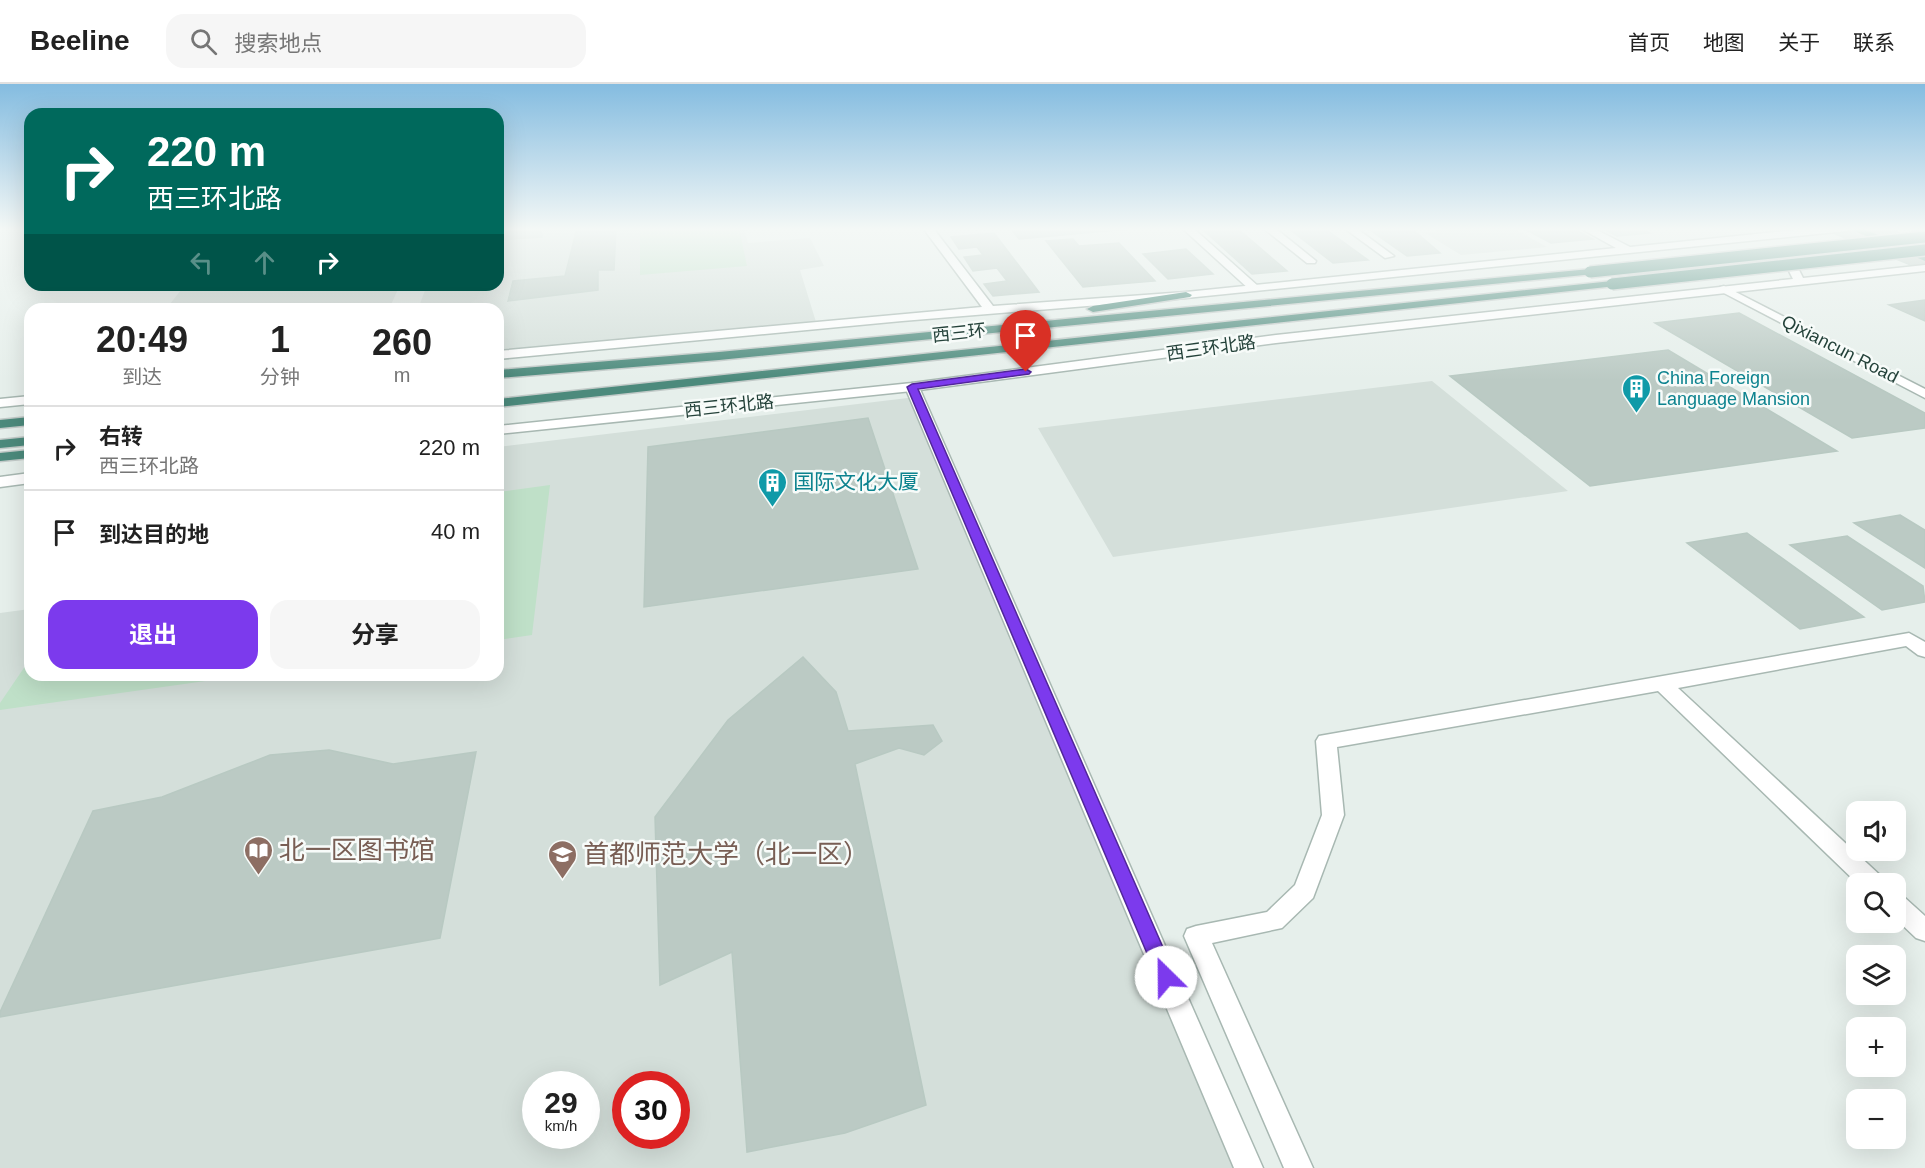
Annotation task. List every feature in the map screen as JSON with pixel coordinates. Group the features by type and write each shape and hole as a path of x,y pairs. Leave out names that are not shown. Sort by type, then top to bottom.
{"highway":[{"name":"西三环","path":"504,374 719,356 1521,279"},
{"name":"西三环","path":"504,402 1654,279"},
{"path":"879,340 1186,295"},
{"path":"504,383 719,356"},
{"path":"504,394 724,378"},
{"path":"0,424 24,422"},
{"path":"0,436 24,434"},
{"path":"0,444 24,442"},
{"path":"0,457 24,455"}],"street":[{"path":"966,279 989,309"},
{"path":"1243,279 1254,288"},
{"path":"504,354 989,309 1186,295 1347,279"},
{"path":"1755,279 1766,284"},
{"name":"西三环北路","path":"504,429 912,387 1276,339 1828,279"},
{"name":"Qixiancun Road","path":"1724,289 1925,394"},
{"path":"912,387 1249,1168"},
{"path":"0,403 24,401"},
{"path":"0,482 24,479"},
{"path":"1299,1168 1196,936 1274,921 1305,891 1333,815 1326,741 1909,639 1925,651"},
{"path":"1662,684 1862,873"},
{"path":"1906,913 1925,931"}],"shaded area":[{"path":"504,279 803,279 816,322 504,353 504,303 420,303 425,291 504,291"},
{"path":"180,291 397,291 392,303 171,303"},
{"path":"1432,381 1568,491 1113,557 1038,428"},
{"name":"首都师范大学（北一区）","path":"916,397 1249,1168 0,1168 0,613 24,610 24,681 504,681 504,446"}],"green space":[{"path":"550,485 532,635 504,639 504,491"},
{"path":"24,668 24,681 205,681 0,710 0,703"}],"building":[{"path":"598,279 598,290 508,301 513,281"},
{"path":"1005,279 1029,279 1039,292 993,296 984,284 1007,281"},
{"path":"1076,279 1153,279 1155,281 1083,287"},
{"path":"1925,300 1925,321 1889,305"},
{"path":"1739,313 1925,413 1925,428 1852,438 1655,323"},
{"name":"China Foreign Language Mansion","path":"1668,350 1837,451 1590,486 1450,376"},
{"name":"国际文化大厦","path":"868,418 918,569 644,607 648,447"},
{"path":"1900,515 1925,530 1925,568 1854,523"},
{"path":"1747,533 1864,617 1800,629 1687,543"},
{"path":"1847,536 1923,586 1925,602 1882,610 1790,545"},
{"path":"803,657 836,692 848,731 933,725 942,741 924,755 899,748 855,764 926,1105 845,1133 747,1152 732,952 660,985 655,817 728,720"},
{"name":"北一区图书馆","path":"329,750 393,764 476,752 440,938 0,1017 0,1012 93,811 162,797 270,755"}],"place":[{"name":"China Foreign Language Mansion","path":"1636,414"},
{"name":"国际文化大厦","path":"772,508"},
{"name":"北一区图书馆","path":"258,876"},
{"name":"首都师范大学（北一区）","path":"562,880"}],"route":[{"path":"1026,372 912,387 1166,977"}]}
